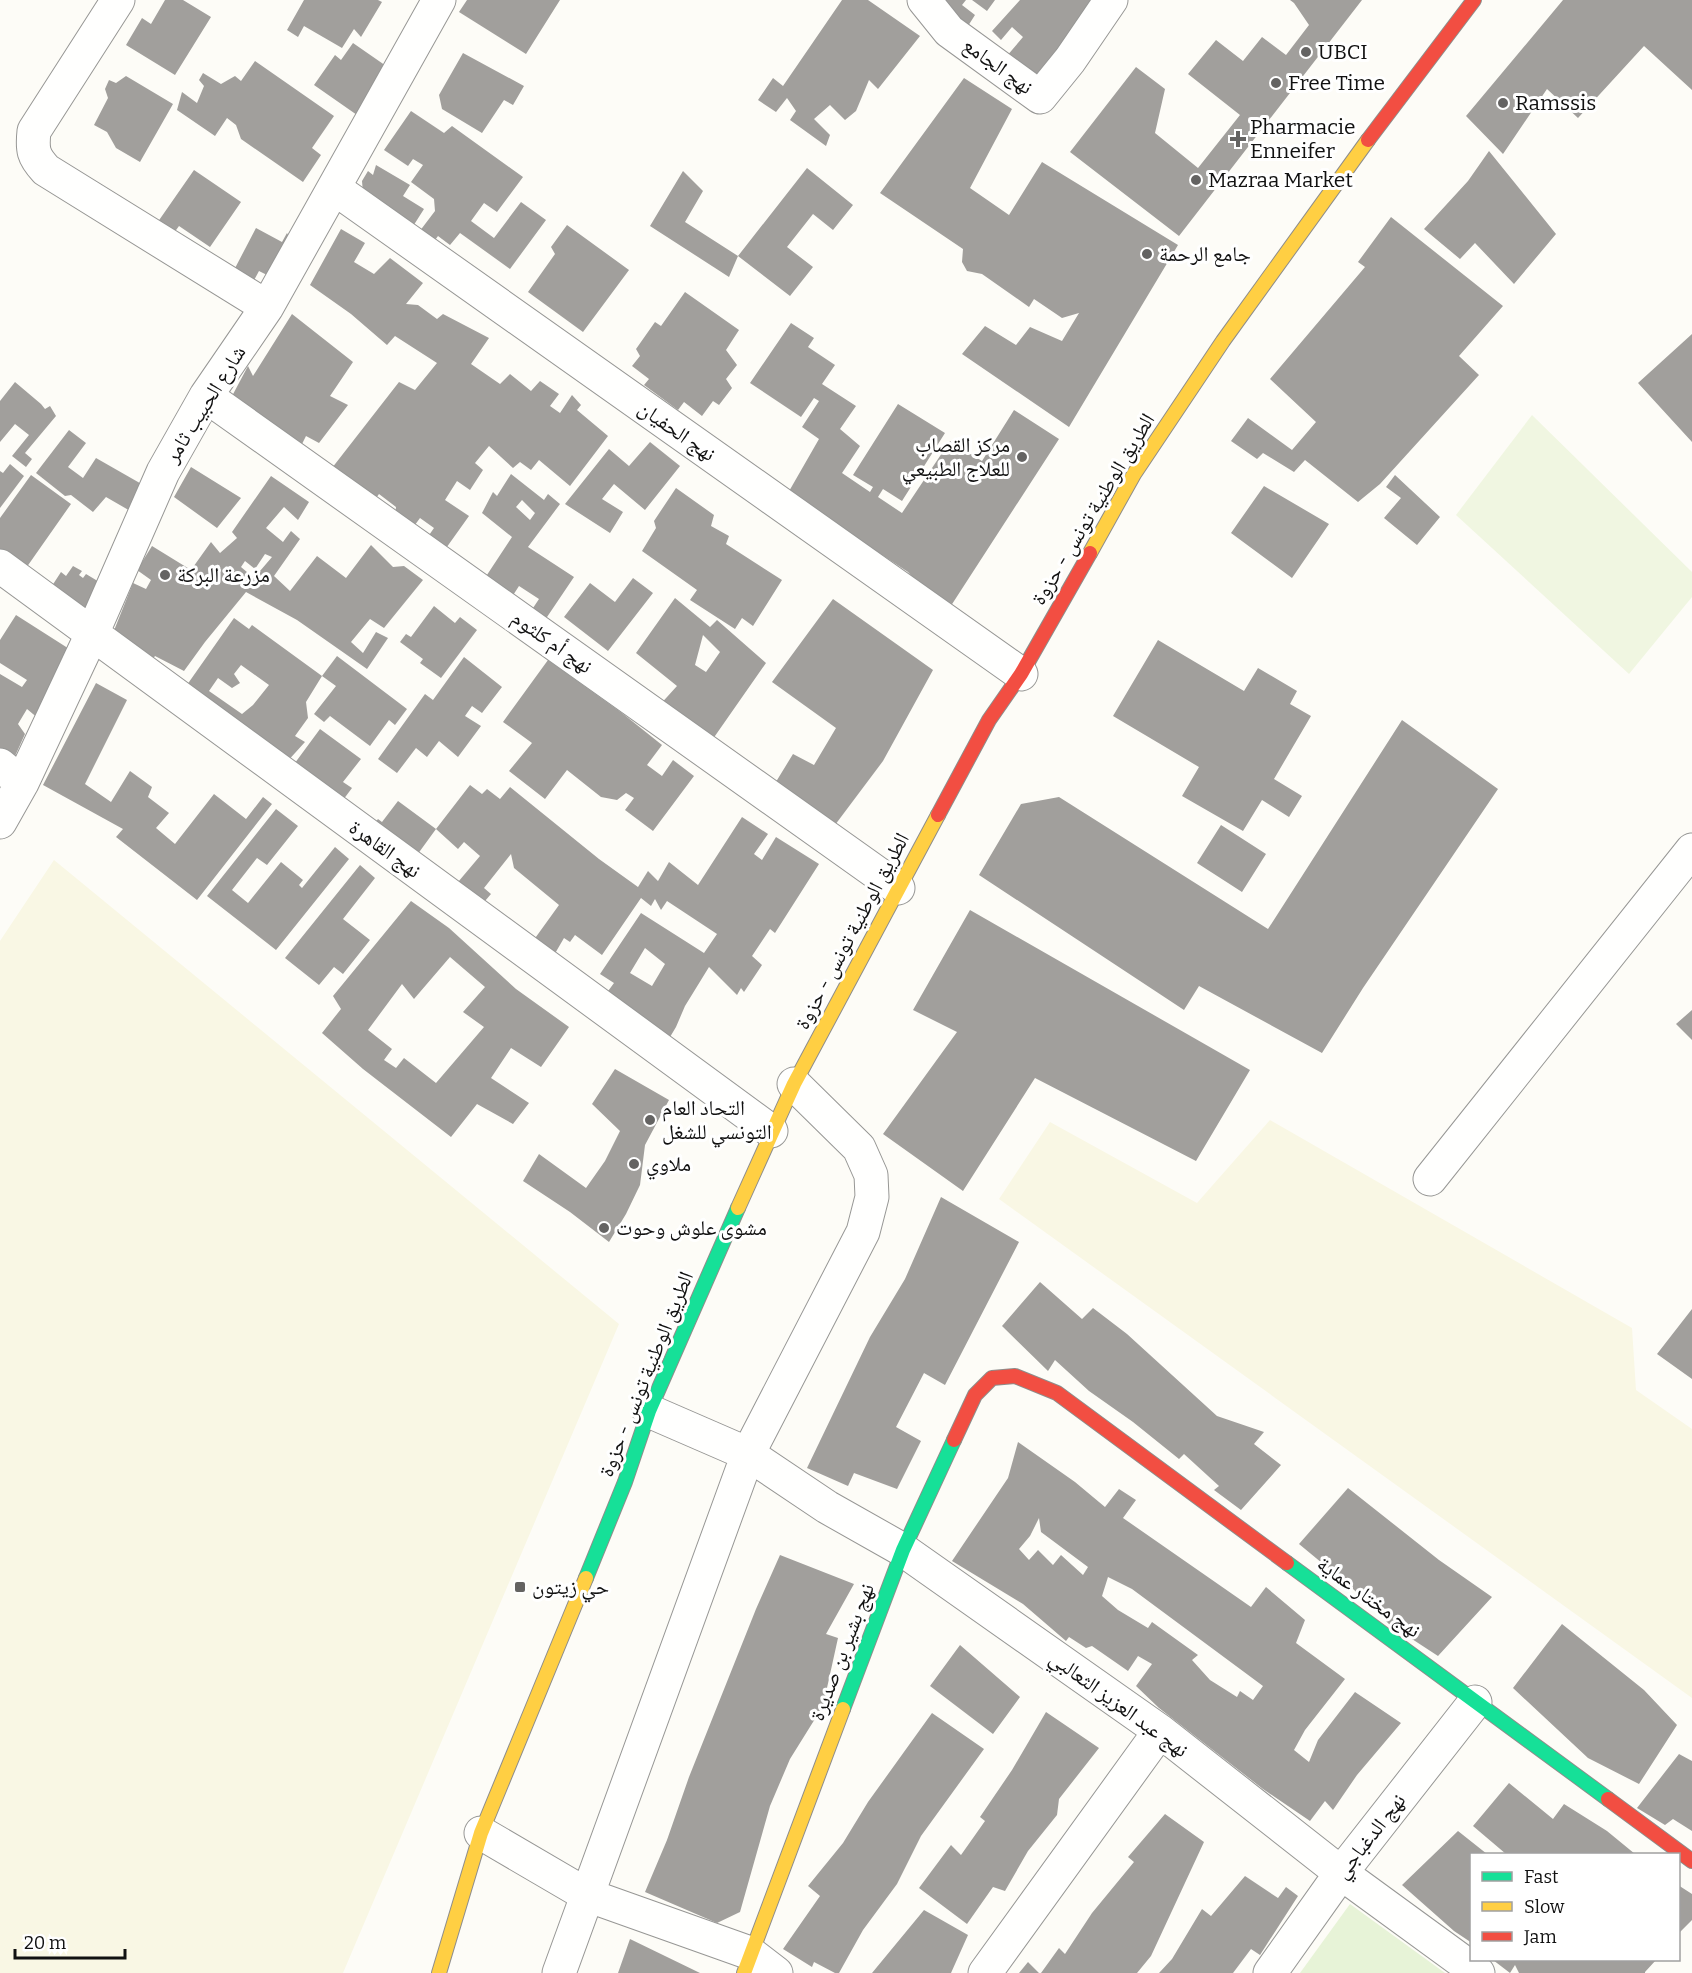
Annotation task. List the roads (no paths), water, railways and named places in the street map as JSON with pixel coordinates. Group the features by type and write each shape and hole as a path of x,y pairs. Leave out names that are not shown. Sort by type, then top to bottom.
{"main road":[{"name":"الطريق الوطنية تونس - حزوة","path":"439,1973 481,1833 625,1482 649,1412 771,1131 794,1084 989,720 1021,674 1134,474 1223,341 1404,90 1474,0"},
{"name":"نهج بشير بن صديرة","path":"747,1963 903,1550 975,1395 992,1378 1015,1376"},
{"name":"نهج مختار عماية","path":"1015,1376 1057,1393 1692,1860"}],"street":[{"path":"118,0 34,131 33,145 36,159 46,170 267,307"},
{"name":"شارع الحبيب ثامر","path":"0,822 11,774 92,634 163,472 206,396 267,307 439,0"},
{"name":"نهج الجامع","path":"924,0 949,31 1040,97 1070,60 1111,0"},
{"name":"نهج الحفيان","path":"334,188 1021,674"},
{"name":"نهج أم كلثوم","path":"206,396 898,888"},
{"name":"نهج القاهرة","path":"0,566 771,1131"},
{"path":"1430,1179 1692,850"},
{"path":"559,1973 748,1454 863,1232 872,1197 871,1175 859,1148 794,1084"},
{"name":"نهج عبد العزيز الثعالبي","path":"649,1412 748,1454 827,1507 903,1550 1160,1731 1341,1873 1478,1973"},
{"name":"نهج الدغباجي","path":"1270,1973 1341,1873 1475,1701"},
{"path":"985,1973 1160,1731"},
{"path":"481,1833 587,1895 747,1963 776,1973"}],"place":[{"name":"UBCI","path":"1306,52"},
{"name":"Free Time","path":"1276,83"},
{"name":"Ramssis","path":"1503,103"},
{"name":"Pharmacie Enneifer","path":"1238,139"},
{"name":"Mazraa Market","path":"1196,180"},
{"name":"جامع الرحمة","path":"1147,254"},
{"name":"مركز القصاب للعلاج الطبيعي","path":"1022,457"},
{"name":"مزرعة البركة","path":"165,575"},
{"name":"التحاد العام التونسي للشغل","path":"650,1120"},
{"name":"ملاوي","path":"634,1164"},
{"name":"مشوى علوش وحوت","path":"604,1228"},
{"name":"حي زيتون","path":"520,1587"}]}
